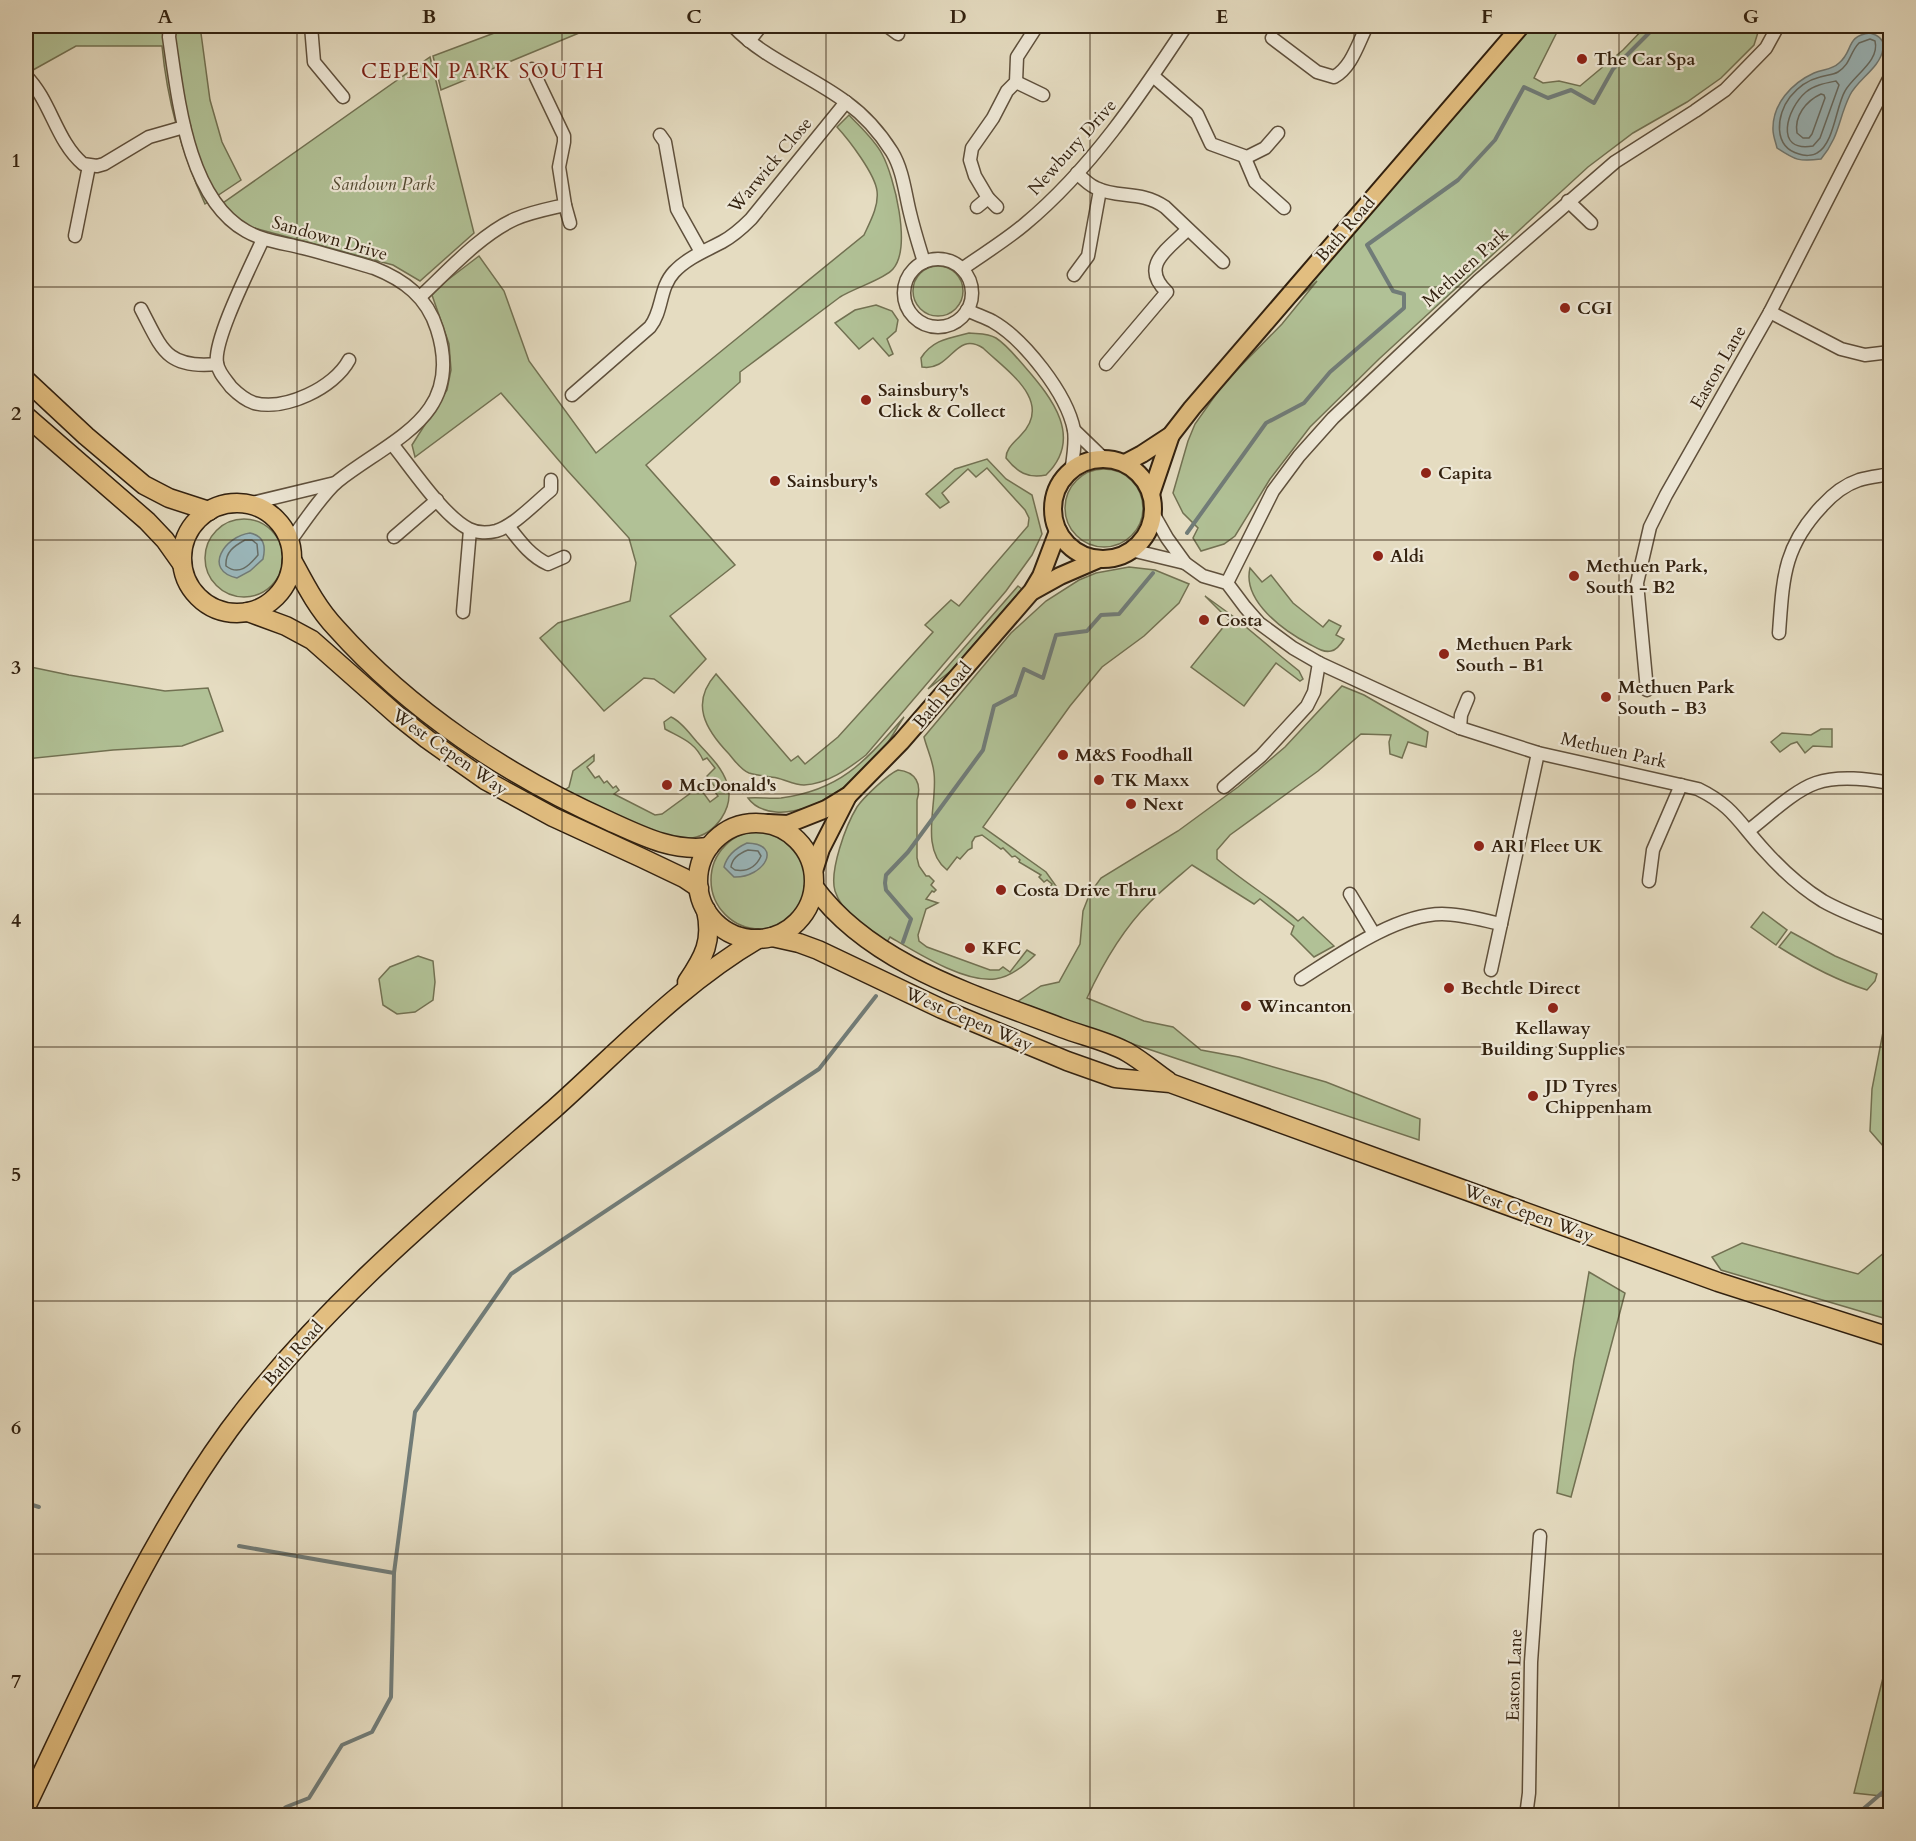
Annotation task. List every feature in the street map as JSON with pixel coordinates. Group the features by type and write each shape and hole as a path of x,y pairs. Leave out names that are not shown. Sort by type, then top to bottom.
{"highway":[{"path":"26,380 86,436 144,485 169,498 209,511"},
{"path":"26,416 147,521 165,540 182,564"},
{"path":"248,504 262,509 283,529 291,551 289,574 283,587 262,607 248,612 225,611 204,603 193,592 182,564 183,548 188,533 197,520 209,511 221,505 248,504"},
{"name":"West Cepen Way","path":"291,551 321,610 353,647 419,706 474,747 531,782 626,829 673,847 709,847"},
{"name":"West Cepen Way","path":"248,612 286,626 312,639 398,716 485,780 553,817 684,878 699,888"},
{"path":"743,824 768,824 785,830 798,840 809,854 814,879 810,904 800,920 786,931 765,938 742,937 728,932 706,910 699,888 699,872 703,857 709,847 727,830 743,824"},
{"name":"West Cepen Way","path":"814,879 826,903 851,928 898,959 950,984 1126,1052 1170,1083"},
{"name":"Bath Road","path":"679,993 707,946 710,927 706,910"},
{"name":"West Cepen Way","path":"765,938 799,943 818,950 942,1009 1067,1061 1115,1078 1170,1083 1718,1282 1890,1337"},
{"name":"Bath Road","path":"26,1807 93,1668 152,1555 201,1472 262,1388 328,1314 419,1227 602,1067 679,993 730,955 765,938"}],"main road":[{"name":"Bath Road","path":"1125,463 1171,435 1521,26"},
{"name":"Bath Road","path":"1151,494 1171,435"},
{"path":"1104,459 1125,463 1136,471 1151,494 1154,515 1150,528 1131,550 1116,558 1097,560 1078,553 1066,543 1053,517 1054,501 1059,486 1071,472 1089,462 1104,459"},
{"name":"Bath Road","path":"768,824 788,824 826,809 849,795 901,742 1032,591 1041,576 1058,531"},
{"name":"Bath Road","path":"1032,591 1097,560"},
{"name":"Bath Road","path":"814,879 821,849 849,795"}],"street":[{"name":"Sandown Drive","path":"170,26 169,37 184,127 202,184 209,195 230,220 245,231 263,239 374,268 408,285 420,297 434,319 444,361 442,380 432,405 411,431 335,483 248,504"},
{"path":"311,26 314,62 343,98"},
{"path":"733,26 749,41 846,102 870,124 899,166 924,262"},
{"path":"749,41 761,26"},
{"path":"887,26 898,34"},
{"path":"997,207 988,198 973,168 970,160 972,148 993,118 1007,91 1016,82 1017,57 1037,26"},
{"name":"Newbury Drive","path":"962,270 1026,224 1077,173 1123,120 1186,26"},
{"path":"1272,38 1317,72 1334,76 1341,72 1354,53 1367,26"},
{"name":"Methuen Park","path":"1776,30 1766,48 1725,90 1615,162 1568,201 1429,327 1316,436 1273,491 1227,583 1259,623 1293,648 1319,663 1460,728 1538,753 1698,789 1717,798 1735,815 1764,850 1823,901 1890,930"},
{"path":"532,69 564,136 559,167 570,223"},
{"path":"26,76 40,94 69,148 78,160 89,166 104,164 155,134 184,127"},
{"path":"1153,76 1197,114 1211,144 1241,154 1245,158 1255,182 1284,208"},
{"name":"Easton Lane","path":"1647,690 1637,583 1650,527 1770,312 1890,77"},
{"path":"1016,82 1043,95"},
{"name":"Warwick Close","path":"572,395 585,375 653,324 669,279 681,266 729,237 751,219 846,102"},
{"path":"1245,158 1265,148 1278,133"},
{"path":"660,135 672,149 676,209 701,252"},
{"path":"75,236 89,166"},
{"path":"1077,173 1100,190 1144,196 1165,207 1223,262"},
{"path":"1074,275 1088,256 1100,190"},
{"path":"977,207 988,198"},
{"path":"1568,201 1591,223"},
{"path":"420,297 492,233 514,220 565,205"},
{"path":"1106,364 1167,292 1156,278 1155,267 1163,254 1187,230"},
{"path":"263,239 223,331 217,364 222,375 235,390 250,401 263,404 286,402 310,394 340,374 349,360"},
{"path":"932,259 948,261 962,270 969,278 972,289 967,310 957,321 943,327 928,326 915,318 906,306 903,290 912,270 924,262 932,259"},
{"path":"141,309 161,347 169,356 189,364 217,364"},
{"path":"967,310 992,321 1024,348 1042,369 1059,396 1074,430 1104,459"},
{"path":"1770,312 1840,349 1865,355 1890,352"},
{"path":"1071,472 1074,430"},
{"path":"392,444 437,500 470,530 496,531 507,526 554,487"},
{"path":"1779,633 1784,576 1791,551 1806,523 1834,493 1858,480 1890,474"},
{"name":"Sandown Drive","path":"291,551 335,483"},
{"path":"394,537 437,500"},
{"path":"1154,515 1185,563 1203,576 1227,583"},
{"path":"507,526 540,560 548,564 564,557"},
{"path":"463,612 470,530"},
{"path":"1131,550 1185,563"},
{"path":"1224,787 1261,756 1306,706 1314,692 1319,663"},
{"path":"1460,728 1461,715 1468,698"},
{"name":"Methuen Park","path":"1491,970 1538,753"},
{"path":"1748,831 1802,790 1817,783 1841,779 1890,783"},
{"path":"1649,881 1653,850 1681,785"},
{"path":"1890,800 1890,810"},
{"path":"1350,894 1374,934"},
{"path":"1301,979 1374,934 1412,920 1441,914 1466,916 1502,924"},
{"name":"Easton Lane","path":"1526,1815 1529,1793 1531,1662 1540,1536"}],"green space":[{"path":"26,26 200,26 210,100 222,142 241,180 205,204 189,166 177,126 162,46 76,46 33,70 26,65"},
{"path":"513,26 596,26 441,90 433,56"},
{"path":"1529,26 1560,26 1534,78 1543,83 1559,81 1580,86 1623,50 1646,26 1760,26 1754,45 1721,78 1687,102 1633,133 1588,167 1379,359 1310,427 1270,479 1235,536 1224,544 1201,551 1193,538 1198,528 1183,513 1173,493 1195,424 1224,383 1282,324 1317,281 1282,314"},
{"name":"Sandown Park","path":"430,57 474,233 420,281 393,265 250,227 231,213 223,203"},
{"path":"849,115 871,138 887,164 896,194 901,229 898,259 889,273 840,297 740,372 740,382 646,465 735,565 670,616 706,659 674,693 654,679 644,678 604,711 540,638 558,623 630,601 636,563 629,538 501,393 415,457 412,445 447,390 451,370 449,344 432,295 437,288 479,256 504,291 529,361 596,453 864,235 875,208 877,191 867,167 837,127"},
{"path":"938,266 956,273 963,291 956,309 938,316 920,309 913,291 920,273"},
{"path":"876,305 892,311 898,320 896,331 887,339 893,354 889,356 873,338 859,349 835,323 855,310"},
{"path":"969,333 990,335 1004,344 1054,405 1063,433 1063,447 1057,461 1046,475 1034,476 1023,473 1006,458 1009,448 1030,422 1032,410 1030,399 1014,377 983,348 974,344 966,344 959,347 940,364 922,367 921,358 930,347 955,336"},
{"path":"987,459 1006,479 1032,495 1042,534 1032,555 1006,591 866,755 852,765 829,779 804,785 743,770 720,745 704,716 702,705 704,695 716,674 791,761 798,756 805,764 838,737 933,632 925,625 951,600 959,606 1028,526 1029,518 1025,510 987,468 976,477 968,469 942,493 949,502 940,508 926,494 955,469"},
{"path":"1096,469 1112,469 1126,475 1137,486 1143,500 1143,516 1137,530 1126,541 1112,547 1096,547 1082,541 1071,530 1065,516 1065,500 1071,486 1082,475"},
{"path":"244,519 259,522 272,530 280,543 283,558 280,573 272,586 259,594 244,597 229,594 216,586 208,573 205,558 208,543 216,530 229,522"},
{"path":"1129,567 1155,570 1189,584 1179,603 1144,636 1102,667 1070,706 983,827 1046,872 1056,886 1053,891 1049,889 1052,884 1047,880 1044,882 1039,877 1041,875 982,835 975,837 972,848 960,859 957,857 947,870 939,861 934,850 932,824 934,773 924,737 1011,633 1046,601 1079,580 1096,573"},
{"path":"1250,568 1262,582 1271,575 1293,603 1323,627 1329,620 1341,626 1336,635 1344,639 1339,646 1331,651 1319,649 1277,623 1252,592 1249,580"},
{"path":"1018,586 1022,589 952,670 928,689"},
{"path":"1205,596 1299,671 1303,679 1300,681 1276,663 1244,706 1191,667 1229,620"},
{"path":"26,666 165,691 208,688 223,731 182,746 26,759"},
{"path":"1342,686 1364,695 1428,732 1426,747 1408,742 1402,758 1390,754 1391,735 1361,734 1318,771 1230,835 1217,850 1217,859 1298,921 1303,917 1334,946 1314,957 1291,934 1294,926 1260,899 1254,904 1192,865 1155,897 1131,923 1107,959 1087,998 1144,1021 1173,1027 1201,1050 1239,1057 1326,1082 1420,1119 1419,1140 1014,1004 1041,986 1059,982 1080,944 1083,911 1090,893 1101,878 1178,831 1238,787 1285,747"},
{"path":"671,717 682,725 714,761 727,783 729,792 726,810 722,818 709,831 689,839 665,837 563,791 569,787 573,771 594,755 594,761 587,767 595,778 599,776 604,783 607,781 613,788 616,786 619,790 614,794 655,815 662,814 699,787 710,802 718,796 707,776 715,768 707,758 703,760 692,745 665,729 664,722"},
{"path":"904,717 887,744 866,769 823,800 807,807 776,812 760,808 748,798 781,798 802,794 837,780 851,771 877,747"},
{"path":"1821,729 1832,729 1832,747 1813,746 1805,753 1797,742 1780,752 1771,742 1782,733 1811,735"},
{"path":"898,770 909,773 918,784 917,858 926,876 934,881 931,885 936,890 932,891 926,899 938,903 926,909 918,935 919,941 927,947 990,970 999,970 1003,967 1010,972 1027,950 1035,955 1012,973 1001,978 983,979 955,971 926,958 890,937 887,942 880,938 856,921 838,899 834,882 836,860 853,815 870,792"},
{"path":"760,831 779,835 794,846 805,861 809,880 805,899 794,914 779,925 760,929 741,925 726,914 715,899 711,880 715,861 726,846 741,835"},
{"path":"1763,912 1787,930 1776,945 1751,927"},
{"path":"1791,932 1835,956 1877,974 1875,981 1867,990 1855,986 1779,947"},
{"path":"418,956 433,961 435,982 433,1000 415,1012 397,1014 383,1005 379,979 390,967"},
{"path":"1890,996 1890,1154 1870,1131 1872,1089"},
{"path":"1742,1243 1858,1274 1890,1248 1890,1320 1721,1270 1712,1257"},
{"path":"1589,1272 1625,1293 1571,1497 1557,1493 1574,1360"},
{"path":"1890,1650 1890,1797 1854,1793"}],"water":[{"path":"1870,33 1882,41 1881,56 1850,95 1835,135 1821,159 1798,159 1777,148 1773,132 1774,120 1785,96 1806,77 1836,65 1844,58 1857,37"},
{"path":"250,533 258,536 263,542 263,559 250,571 237,578 226,574 219,561 221,554 232,540"},
{"path":"747,843 765,849 766,861 754,872 734,877 724,867 725,863 732,852"}],"waterway":[{"path":"1187,533 1266,423 1304,403 1330,372 1404,308 1404,294 1393,291 1367,245 1458,180 1495,140 1524,87 1548,98 1571,90 1594,103 1613,69 1656,26"},
{"path":"903,942 911,919 886,890 886,875 908,852 983,750 994,706 1015,695 1024,669 1043,678 1056,635 1087,631 1101,615 1119,614 1153,573"},
{"path":"239,1546 394,1573 415,1412 511,1274 819,1069 876,996"},
{"path":"26,1503 39,1507"},
{"path":"275,1816 286,1807 309,1798 342,1745 372,1732 391,1697 394,1573"},
{"path":"1855,1816 1890,1786"}],"place":[{"name":"The Car Spa","path":"1582,59"},
{"name":"CGI","path":"1565,308"},
{"name":"Sainsbury's Click & Collect","path":"866,400"},
{"name":"Capita","path":"1426,473"},
{"name":"Sainsbury's","path":"775,481"},
{"name":"Aldi","path":"1378,556"},
{"name":"Methuen Park, South - B2","path":"1574,576"},
{"name":"Costa","path":"1204,620"},
{"name":"Methuen Park South - B1","path":"1444,654"},
{"name":"Methuen Park South - B3","path":"1606,697"},
{"name":"M&S Foodhall","path":"1063,755"},
{"name":"TK Maxx","path":"1099,780"},
{"name":"McDonald's","path":"667,785"},
{"name":"Next","path":"1131,804"},
{"name":"ARI Fleet UK","path":"1479,846"},
{"name":"Costa Drive Thru","path":"1001,890"},
{"name":"KFC","path":"970,948"},
{"name":"Bechtle Direct","path":"1449,988"},
{"name":"Wincanton","path":"1246,1006"},
{"name":"Kellaway Building Supplies","path":"1553,1008"},
{"name":"JD Tyres Chippenham","path":"1533,1096"}],"district":[{"name":"CEPEN PARK SOUTH","path":"483,71"}]}
